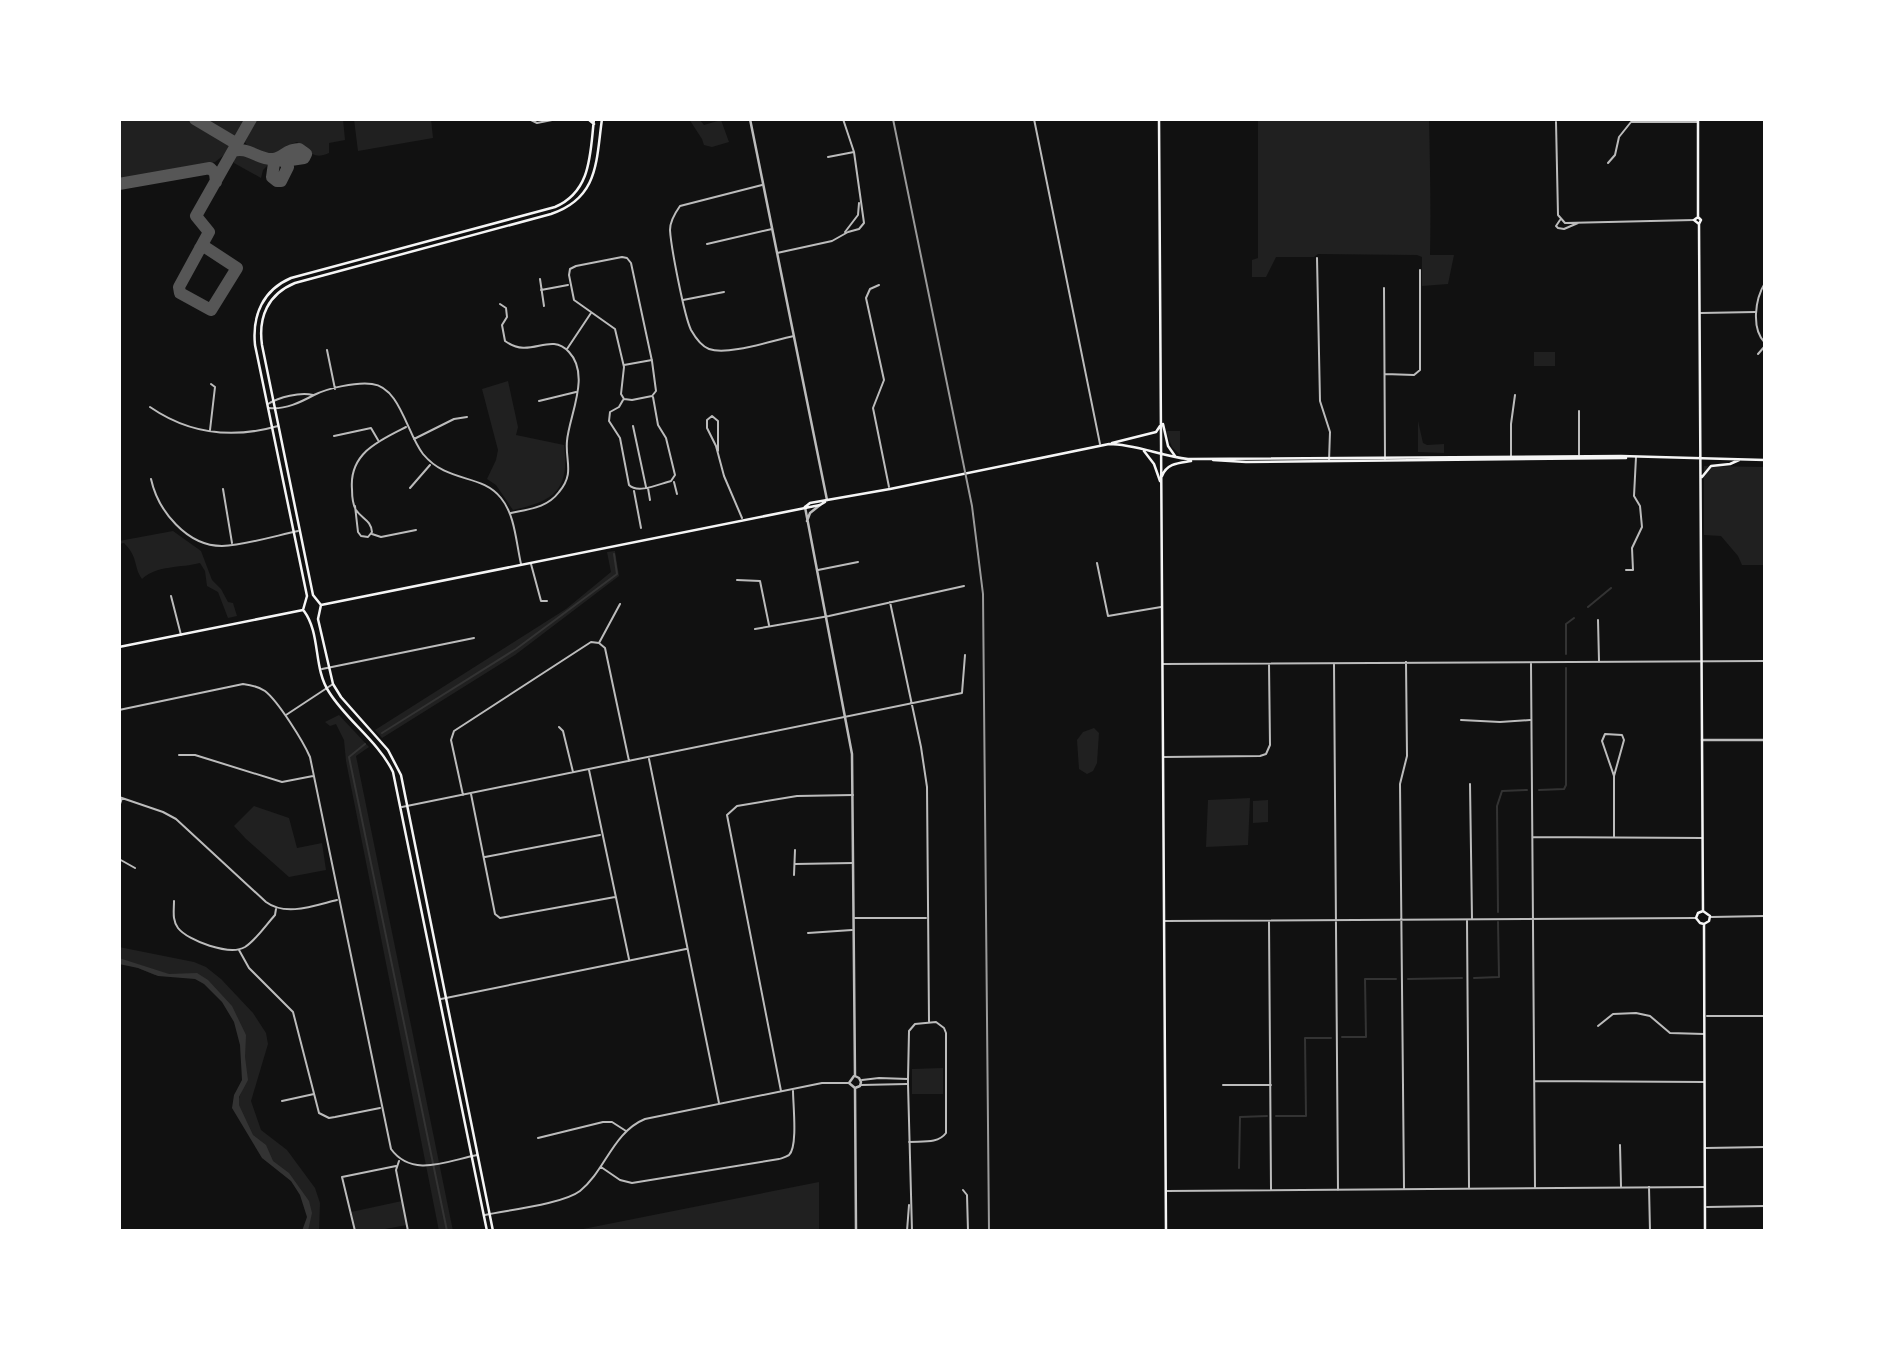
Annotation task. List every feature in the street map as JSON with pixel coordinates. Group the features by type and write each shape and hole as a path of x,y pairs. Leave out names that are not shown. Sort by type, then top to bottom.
{"main road":[{"path":"588,119 594,124"},
{"path":"303,610 307,596 255,345 254,326 262,302 275,288 298,276 560,204 576,192 586,176 594,119"},
{"path":"321,606 313,595 262,345 261,326 266,307 278,293 295,283 551,214 570,206 584,192 594,175 602,119"},
{"path":"1159,119 1166,1231"},
{"path":"1698,120 1698,217 1702,220 1699,224 1699,313 1703,911"},
{"path":"1698,217 1694,220 1699,224"},
{"path":"1161,417 1168,446 1179,458"},
{"path":"805,508 810,503 1109,444 1156,432 1161,423"},
{"path":"1109,444 1179,458 1219,462 1580,456 1765,460"},
{"path":"1139,449 1150,457 1154,464 1161,495"},
{"path":"1511,458 1621,460 1629,457"},
{"path":"1161,481 1168,467 1198,459"},
{"path":"1701,480 1711,466 1730,464 1740,459"},
{"path":"321,606 820,505 827,500"},
{"path":"305,601 316,599"},
{"path":"321,606 318,619 332,684 394,759 401,775 493,1231"},
{"path":"119,647 303,610"},
{"path":"303,610 313,626 327,688 384,757 393,772 487,1231"},
{"path":"308,616 319,613"},
{"path":"421,902 428,901"},
{"path":"1704,924 1696,918 1698,913 1703,911 1708,912 1710,918 1704,924 1705,1231"}],"street":[{"path":"529,119 537,123 557,119"},
{"path":"750,119 827,500"},
{"path":"842,235 858,215 859,197 854,152 843,119"},
{"path":"1034,119 1100,445"},
{"path":"1608,163 1615,155 1619,137 1631,122 1698,120"},
{"path":"1556,122 1558,215 1564,223 1694,220"},
{"path":"828,157 854,152"},
{"path":"764,184 680,206 674,214 670,228 683,300 690,327 697,341 709,349 731,350 794,336"},
{"path":"777,253 832,241 859,229 864,223 865,215 859,197"},
{"path":"1560,220 1556,226 1564,229 1578,223"},
{"path":"707,244 772,229"},
{"path":"624,399 621,394 623,365 615,328 574,300 569,272 573,267 622,257 629,260 652,360 656,389 652,396 658,425 666,438 677,494"},
{"path":"1317,258 1320,401 1330,432 1329,459"},
{"path":"1384,374 1414,375 1420,370 1420,270"},
{"path":"540,279 544,306"},
{"path":"1758,354 1765,345 1759,337 1756,312 1759,293 1765,283"},
{"path":"541,290 570,285"},
{"path":"879,285 870,289 866,296 884,380 873,408 890,489"},
{"path":"1384,288 1385,459"},
{"path":"683,300 724,292"},
{"path":"500,304 506,308 507,317 502,325 505,341 514,348 551,344 567,350 576,367 578,391 567,439 570,465 559,494 545,504 510,514"},
{"path":"567,350 592,312"},
{"path":"1699,313 1756,312"},
{"path":"327,350 335,389"},
{"path":"623,365 652,360"},
{"path":"209,432 215,394 215,387 211,384"},
{"path":"314,395 307,401 275,408 268,406 273,401 363,384 380,386 389,391 414,439 432,463 453,476 478,482 502,499 510,514 521,565"},
{"path":"540,401 578,391"},
{"path":"1511,458 1511,424 1515,395"},
{"path":"624,399 652,396"},
{"path":"624,399 619,407 610,412 609,419 620,438 629,485 635,490 641,527"},
{"path":"150,407 169,420 209,432 226,434 278,426"},
{"path":"1579,411 1580,456"},
{"path":"414,439 454,419 467,417"},
{"path":"718,451 718,421 715,417 710,417 706,426 718,451 724,476 742,519"},
{"path":"407,426 366,450 355,468 352,481 359,534 380,537 416,530"},
{"path":"633,426 650,500"},
{"path":"334,436 371,428 378,441"},
{"path":"1626,570 1633,570 1632,548 1643,527 1640,506 1634,496 1636,457"},
{"path":"410,488 432,463"},
{"path":"151,480 158,500 176,524 209,544 224,546 300,531"},
{"path":"635,490 673,480"},
{"path":"223,489 233,544"},
{"path":"807,521 810,513 820,505"},
{"path":"355,506 370,525 371,534"},
{"path":"805,508 852,754 855,1076 861,1083 908,1084"},
{"path":"817,570 858,562"},
{"path":"531,563 541,601 547,600"},
{"path":"1097,563 1108,616 1162,607"},
{"path":"737,580 760,581 769,626"},
{"path":"755,629 826,617 964,586"},
{"path":"171,596 181,635"},
{"path":"890,602 927,787 929,1021"},
{"path":"599,643 620,604"},
{"path":"1598,620 1599,662"},
{"path":"322,670 474,638"},
{"path":"463,795 451,740 454,731 591,642 599,643 605,648 629,762"},
{"path":"402,807 964,691 965,655"},
{"path":"1162,664 1765,661"},
{"path":"1404,1189 1400,784 1407,756 1406,662"},
{"path":"1531,662 1535,1188"},
{"path":"1163,757 1266,754 1270,745 1269,663"},
{"path":"1334,663 1338,1190"},
{"path":"119,710 243,684 259,687 266,692 305,746 391,1149 400,1159 419,1167 478,1155"},
{"path":"285,716 332,684"},
{"path":"1461,720 1531,720"},
{"path":"559,727 563,731 573,773"},
{"path":"1614,776 1602,741 1605,734 1618,734 1624,740 1614,776 1614,837"},
{"path":"1702,740 1765,740"},
{"path":"180,755 195,755 282,782 313,776"},
{"path":"649,758 719,1104"},
{"path":"589,769 629,960"},
{"path":"1470,783 1472,919"},
{"path":"471,793 495,914 500,918 615,897"},
{"path":"781,1091 727,815 737,806 797,796 853,795"},
{"path":"119,807 121,798 176,819 276,909 293,909 340,900"},
{"path":"484,857 602,834"},
{"path":"1532,837 1703,838"},
{"path":"794,875 795,850"},
{"path":"119,859 135,868"},
{"path":"795,864 854,863"},
{"path":"174,901 174,919 182,933 222,950 239,950 246,946 275,915 276,909"},
{"path":"1710,918 1765,916"},
{"path":"854,918 928,918"},
{"path":"1164,921 1696,918"},
{"path":"1467,919 1469,1189"},
{"path":"1269,920 1271,1190"},
{"path":"808,933 854,930"},
{"path":"440,999 687,949"},
{"path":"239,950 249,968 293,1012 320,1113 329,1118 381,1108"},
{"path":"1598,1026 1613,1014 1636,1013 1650,1016 1671,1033 1704,1034"},
{"path":"1704,1016 1765,1016"},
{"path":"907,1231 909,1031 915,1024 929,1021 942,1026 946,1032 946,1133 942,1139 936,1141 909,1142"},
{"path":"849,1083 855,1076"},
{"path":"855,1088 861,1083 878,1078 908,1080"},
{"path":"1534,1081 1704,1082"},
{"path":"484,1215 569,1197 581,1190 626,1131 645,1119 822,1083 849,1083 855,1088 856,1231"},
{"path":"1223,1085 1271,1085"},
{"path":"600,1166 620,1180 632,1183 788,1156 792,1153 794,1142 793,1089"},
{"path":"282,1101 314,1094"},
{"path":"538,1138 603,1122 612,1122 626,1131"},
{"path":"1620,1145 1621,1188"},
{"path":"1705,1147 1765,1147"},
{"path":"400,1159 396,1166 408,1231"},
{"path":"355,1231 342,1177 396,1166"},
{"path":"1649,1187 1650,1231"},
{"path":"1166,1191 1705,1187"},
{"path":"963,1190 967,1195 968,1231"},
{"path":"909,1204 912,1207 912,1231"},
{"path":"1705,1208 1765,1206"}],"shaded area":[{"path":"119,119 247,119 229,151 215,162 119,180"},
{"path":"256,119 343,119 345,140 329,143 329,153 318,156 297,142 286,146 277,155 263,155 254,152 245,142"},
{"path":"354,119 431,119 433,138 358,151"},
{"path":"689,119 699,119 704,125 721,120 729,142 712,147 704,145"},
{"path":"1258,119 1429,119 1430,255 1454,255 1448,284 1422,286 1422,257 1417,255 1318,254 1314,257 1276,257 1266,277 1252,277 1252,260 1258,258"},
{"path":"242,152 267,161 269,164 263,170 261,178 234,163 234,157"},
{"path":"1534,352 1555,352 1555,366 1534,366"},
{"path":"508,381 518,427 516,435 564,445 565,460 564,473 556,491 539,502 513,510 496,485 487,479 498,450 482,389"},
{"path":"1418,421 1423,443 1444,444 1444,453 1418,452"},
{"path":"1166,431 1180,431 1180,455 1172,447"},
{"path":"1704,466 1765,467 1765,565 1742,565 1721,536 1704,535"},
{"path":"173,531 201,551 212,580 228,602 233,603 237,616 228,618 218,592 207,586 205,571 200,563 162,569 142,579 132,553 124,543 119,544 119,541"},
{"path":"615,551 619,576 515,655 382,738 375,730 566,609 611,572 607,552"},
{"path":"339,715 369,747 356,756 453,1231 439,1231 344,740 336,724 330,726 325,722"},
{"path":"1094,728 1099,733 1097,763 1093,771 1087,774 1079,769 1077,740 1083,732"},
{"path":"1250,798 1248,845 1206,847 1208,800"},
{"path":"1268,800 1268,822 1253,823 1253,801"},
{"path":"254,806 289,818 297,848 322,843 326,870 289,877 246,839 234,826"},
{"path":"119,947 194,962 206,967 253,1013 266,1033 268,1044 251,1101 261,1130 287,1150 315,1188 320,1203 319,1231 305,1231 309,1214 306,1199 257,1147 236,1106 246,1080 242,1057 244,1036 233,1010 203,980 155,975 119,960"},
{"path":"119,958 169,974 197,973 208,980 232,1006 246,1035 248,1080 239,1097 239,1105 253,1135 266,1145 273,1161 289,1173 309,1201 312,1213 308,1231 302,1231 307,1217 300,1195 291,1181 262,1158 232,1108 234,1095 242,1080 240,1045 234,1022 222,1002 195,979 158,976 119,964"},
{"path":"943,1068 943,1094 912,1094 912,1069"},
{"path":"819,1182 819,1231 573,1231"},
{"path":"402,1201 407,1225 374,1231 355,1231 351,1212"}],"waterway":[{"path":"382,733 516,649 617,574 614,554"},
{"path":"1588,607 1611,588"},
{"path":"1566,654 1566,624 1574,618"},
{"path":"1539,790 1564,789 1566,785 1566,668"},
{"path":"365,744 349,757 447,1231"},
{"path":"1498,912 1497,806 1502,791 1527,790"},
{"path":"1474,978 1499,977 1498,922"},
{"path":"1408,979 1462,978"},
{"path":"1342,1037 1366,1037 1365,979 1396,979"},
{"path":"1276,1116 1306,1116 1305,1038 1331,1038"},
{"path":"1239,1168 1240,1117 1267,1116"}],"taxiway":[{"path":"195,119 237,144"},
{"path":"200,248 205,247 237,268 211,310 180,293 179,287 209,232 196,216 251,119"},
{"path":"233,151 243,150 273,159 295,149 306,154 304,158 284,161"},
{"path":"271,159 284,161 288,167 281,181 272,177 274,163 271,159"},
{"path":"119,184 210,168 215,173 216,182"}],"railway":[{"path":"893,119 972,506 983,594 989,1231"}]}
